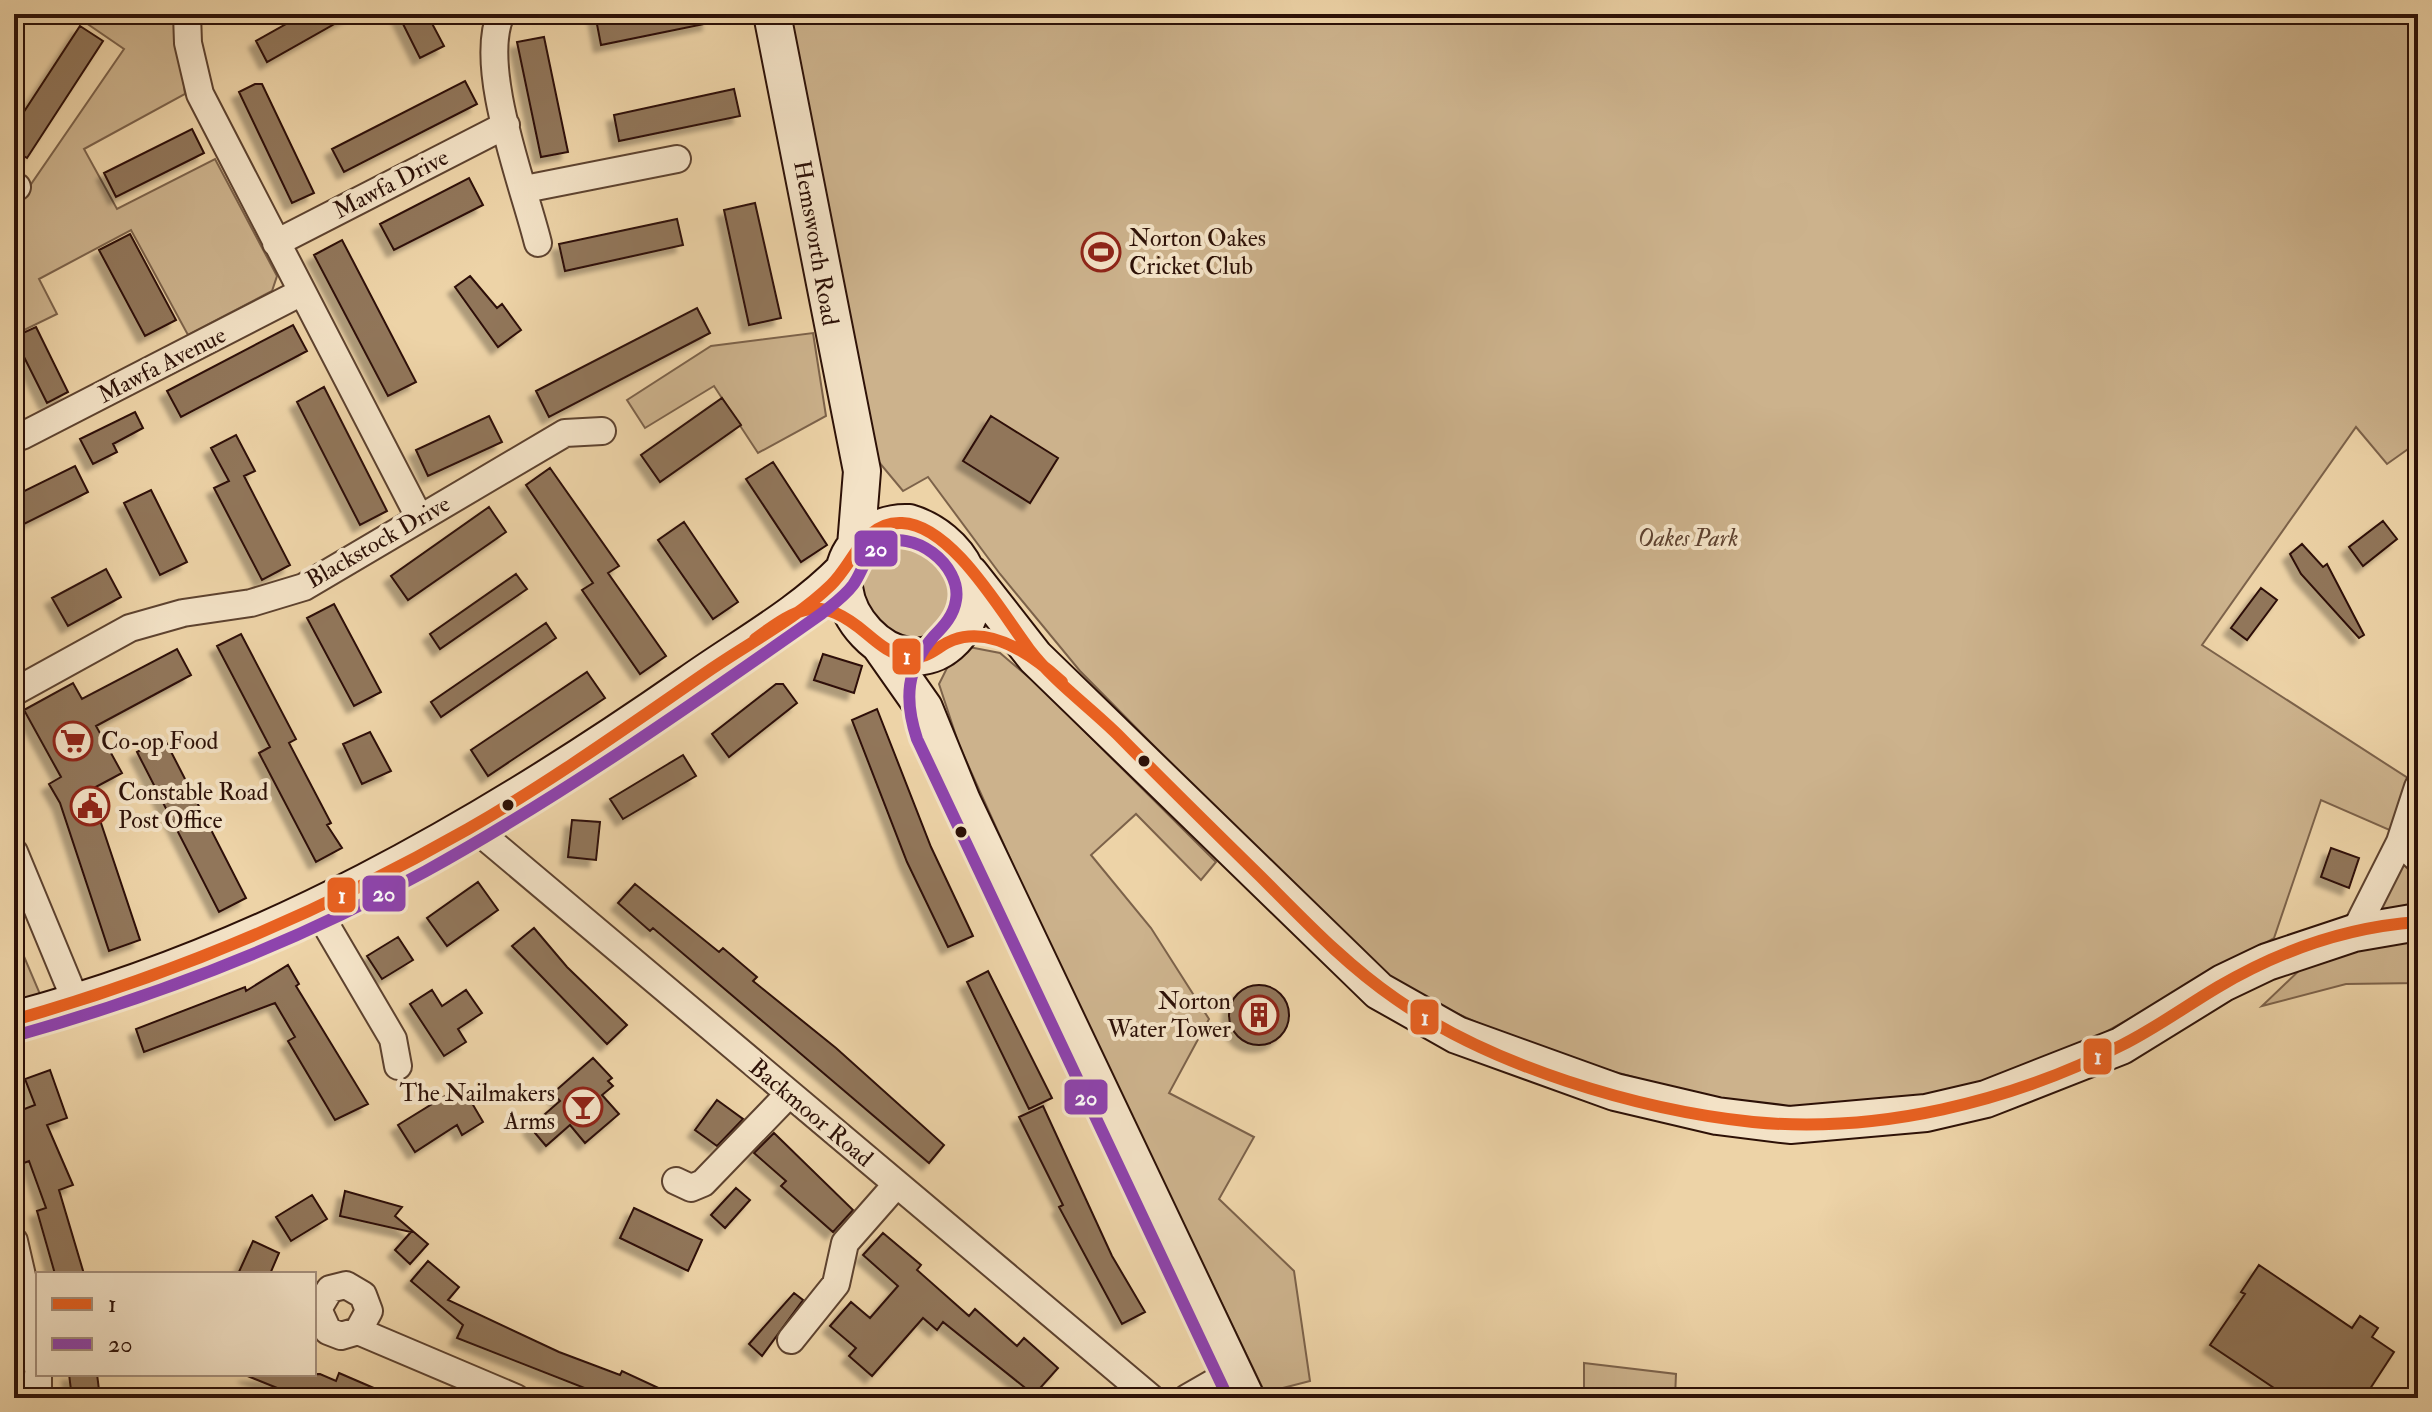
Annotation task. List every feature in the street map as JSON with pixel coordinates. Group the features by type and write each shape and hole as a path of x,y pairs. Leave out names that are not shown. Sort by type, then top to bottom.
{"street":[{"path":"187,14 188,43 200,94 419,517"},
{"path":"501,14 493,32 493,53 506,125 538,243"},
{"name":"Hemsworth Road","path":"772,14 862,471 850,558"},
{"name":"Mawfa Drive","path":"276,243 506,125"},
{"path":"525,189 677,159"},
{"name":"Mawfa Avenue","path":"22,436 302,292"},
{"name":"Blackstock Drive","path":"14,692 130,628 183,613 251,603 304,587 565,433 602,431"},
{"name":"Hemsworth Road","path":"862,471 885,501 909,523"},
{"path":"14,1020 77,1004 218,952 316,908 472,826 800,609 873,531 909,523 945,542 1035,657 1379,991 1457,1035 1529,1064 1615,1092 1717,1116 1790,1125 1926,1113 1986,1099 2121,1046 2223,983 2267,962 2354,933 2418,922"},
{"path":"850,558 845,593 868,633 924,708 962,801 1240,1384 1187,1398"},
{"path":"924,708 925,681 970,611 970,574"},
{"path":"800,609 827,609 914,659 946,646 987,640 1035,657"},
{"path":"2354,933 2409,850 2418,787"},
{"name":"Backmoor Road","path":"472,826 1151,1398"},
{"path":"14,852 77,1004"},
{"path":"316,908 393,1039 398,1066"},
{"path":"676,1181 691,1188 703,1183 788,1095"},
{"path":"791,1340 836,1284 845,1243 896,1185"},
{"path":"16,1255 36,1361"},
{"path":"358,1331 516,1398"},
{"path":"38,1376 38,1398"}],"green space":[{"path":"73,14 175,14 185,94 84,149 117,209 215,159 277,276 272,291 188,335 131,230 39,279 57,314 14,335 14,202 18,203 124,49"},
{"name":"Oakes Park","path":"785,14 2418,14 2418,442 2387,464 2356,427 2202,645 2414,782 2394,832 2321,800 2274,938 2050,1063 1917,1100 1820,1108 1741,1107 1543,1052 1409,992 1347,941 1080,671 1000,574 928,477 903,491 878,461 845,329"},
{"path":"813,333 826,416 758,453 714,386 645,428 627,400 711,346"},
{"path":"900,542 913,544 934,557 942,567 951,591 950,616 921,640 900,636 883,626 870,612 862,596 861,578 866,563 879,550"},
{"path":"969,647 1000,653 1039,686 1216,862 1201,880 1136,814 1091,855 1151,928 1209,1019 1169,1093 1254,1137 1219,1199 1294,1271 1310,1381 1283,1388 1287,1398 1262,1398 1265,1393 1050,947 959,745 939,684 948,666"},
{"path":"2401,856 2418,872 2418,907 2379,909"},
{"path":"14,933 40,994 14,1002"},
{"path":"2405,935 2418,935 2418,983 2346,984 2262,1006 2306,964"},
{"path":"1584,1363 1676,1374 1675,1398 1584,1398"}],"building":[{"path":"304,14 352,14 267,62 256,41"},
{"path":"398,14 427,14 444,46 420,58"},
{"path":"595,14 708,14 709,23 601,45"},
{"path":"80,26 103,41 27,158 14,150 14,127"},
{"path":"544,37 568,152 541,157 517,42"},
{"path":"465,81 477,104 344,172 332,149"},
{"path":"262,84 314,193 292,203 239,92"},
{"path":"734,89 740,116 619,141 614,115"},
{"path":"192,129 204,153 116,197 104,173"},
{"path":"469,178 483,205 394,250 380,224"},
{"path":"755,203 781,318 749,325 724,210"},
{"path":"677,219 683,245 565,271 559,244"},
{"path":"130,234 176,320 145,336 99,250"},
{"path":"342,240 416,382 388,396 314,255"},
{"path":"470,276 497,308 502,304 521,330 498,347 455,287"},
{"path":"697,308 710,333 549,417 536,391"},
{"path":"293,325 307,351 181,417 167,391"},
{"path":"36,327 68,392 47,403 14,337"},
{"path":"324,387 387,511 360,525 297,402"},
{"path":"722,398 741,425 660,482 641,455"},
{"path":"135,412 143,428 113,444 117,452 93,464 80,439"},
{"path":"489,416 502,442 428,476 416,450"},
{"path":"991,416 1058,458 1030,503 963,461"},
{"path":"236,435 255,471 244,476 290,565 262,580 214,488 229,481 211,448"},
{"path":"773,462 827,545 801,562 746,479"},
{"path":"75,466 88,492 14,529 14,496"},
{"path":"550,468 619,566 608,573 666,656 640,674 582,590 593,583 526,485"},
{"path":"151,490 187,562 160,575 124,503"},
{"path":"489,507 506,532 408,600 391,576"},
{"path":"2383,521 2397,539 2363,566 2349,547"},
{"path":"684,522 738,602 713,619 658,540"},
{"path":"2302,544 2323,567 2327,564 2364,635 2359,638 2301,574 2290,554"},
{"path":"106,569 121,597 68,626 52,598"},
{"path":"516,574 527,589 440,649 430,634"},
{"path":"2261,588 2277,600 2247,640 2231,628"},
{"path":"334,604 381,692 354,706 307,618"},
{"path":"546,623 556,638 441,717 431,702"},
{"path":"241,634 296,739 289,743 331,823 327,825 342,848 316,862 259,753 270,747 217,646"},
{"path":"177,649 191,675 96,726 122,773 90,790 140,940 109,951 60,803 49,784 61,777 24,710 73,683 82,699"},
{"path":"823,654 862,666 854,693 814,680"},
{"path":"587,672 605,698 488,776 471,750"},
{"path":"776,684 783,684 797,703 729,757 712,734"},
{"path":"877,709 931,847 973,936 948,947 907,862 852,720"},
{"path":"370,732 391,771 362,784 343,744"},
{"path":"164,738 246,898 219,912 137,752"},
{"path":"683,755 696,776 623,819 610,799"},
{"path":"572,820 600,822 596,860 568,857"},
{"path":"2331,848 2359,858 2349,888 2321,877"},
{"path":"478,882 498,910 447,946 427,918"},
{"path":"635,884 719,952 723,948 757,977 753,981 836,1048 944,1145 929,1163 653,928 650,931 618,903"},
{"path":"534,928 567,967 627,1025 607,1044 512,946"},
{"path":"398,937 413,960 382,979 367,956"},
{"path":"288,965 299,984 296,986 368,1104 335,1120 288,1041 295,1037 275,1003 144,1052 136,1029 245,987 246,991"},
{"path":"988,971 1052,1098 1029,1109 967,982"},
{"name":"Norton Water Tower","path":"1259,985 1271,987 1280,994 1287,1003 1287,1027 1280,1036 1271,1043 1259,1045 1247,1043 1238,1036 1231,1027 1229,1015 1231,1003 1238,994 1247,987"},
{"path":"432,990 442,1006 466,990 482,1013 458,1029 466,1042 444,1056 410,1004"},
{"name":"The Nailmakers Arms","path":"593,1058 612,1078 608,1081 613,1086 602,1095 619,1114 585,1143 570,1125 546,1146 530,1127 560,1101 553,1093"},
{"path":"50,1070 67,1118 47,1125 73,1185 59,1190 83,1272 54,1272 37,1211 46,1208 29,1161 24,1163 14,1134 14,1113 35,1105 25,1079"},
{"path":"455,1090 462,1102 469,1098 483,1122 462,1135 457,1125 415,1152 398,1125"},
{"path":"717,1100 743,1119 717,1146 695,1130"},
{"path":"1043,1106 1112,1256 1145,1312 1122,1324 1059,1207 1063,1205 1019,1117"},
{"path":"774,1133 853,1210 833,1232 781,1186 786,1181 754,1153"},
{"path":"736,1188 750,1200 725,1228 711,1215"},
{"path":"345,1191 402,1207 395,1216 428,1244 410,1264 395,1250 411,1232 340,1216"},
{"path":"312,1195 327,1219 291,1241 276,1217"},
{"path":"634,1208 702,1240 688,1271 620,1238"},
{"path":"883,1233 921,1265 917,1270 969,1316 975,1309 1017,1346 1024,1338 1058,1368 1034,1395 943,1322 937,1330 923,1318 872,1376 849,1356 856,1348 830,1326 851,1302 870,1318 898,1286 863,1255"},
{"path":"253,1241 279,1253 271,1272 239,1272"},
{"path":"428,1261 459,1287 448,1300 559,1352 620,1375 622,1371 680,1398 610,1398 457,1338 463,1325 411,1281"},
{"path":"2259,1265 2352,1328 2360,1316 2378,1328 2372,1337 2394,1352 2364,1398 2289,1398 2210,1345 2245,1294 2241,1292"},
{"path":"794,1293 803,1300 762,1356 749,1344"},
{"path":"339,1373 397,1398 302,1398 247,1376 320,1374 336,1381"},
{"path":"69,1376 97,1376 100,1398 72,1398"}],"transit line":[{"name":"1","path":"14,1020 132,983 247,938 359,887 468,829 558,773 786,621 831,585 869,536 889,524 902,523 921,527 957,554 1050,672 1120,737 1308,925 1359,971 1396,999 1476,1045 1567,1081 1615,1095 1662,1107 1753,1122 1848,1123 1943,1109 1989,1098 2079,1065 2135,1038 2241,974 2289,952 2365,929 2418,922"},
{"name":"20","path":"18,1035 227,965 328,921 426,871 577,780 725,681 842,597 853,585 868,558 881,545 907,541 920,545 943,562 956,587 951,615 925,648 913,672 909,698 917,739 1228,1398"},
{"name":"1","path":"755,639 798,612 823,609 851,621 882,646 903,656 922,656 968,636 983,637 1012,646 1062,682"}],"place":[{"name":"Norton Oakes Cricket Club","path":"1101,252"},
{"name":"Co-op Food","path":"73,741"},
{"name":"Constable Road Post Office","path":"90,806"},
{"name":"Norton Water Tower","path":"1259,1015"},
{"name":"The Nailmakers Arms","path":"583,1107"}]}
